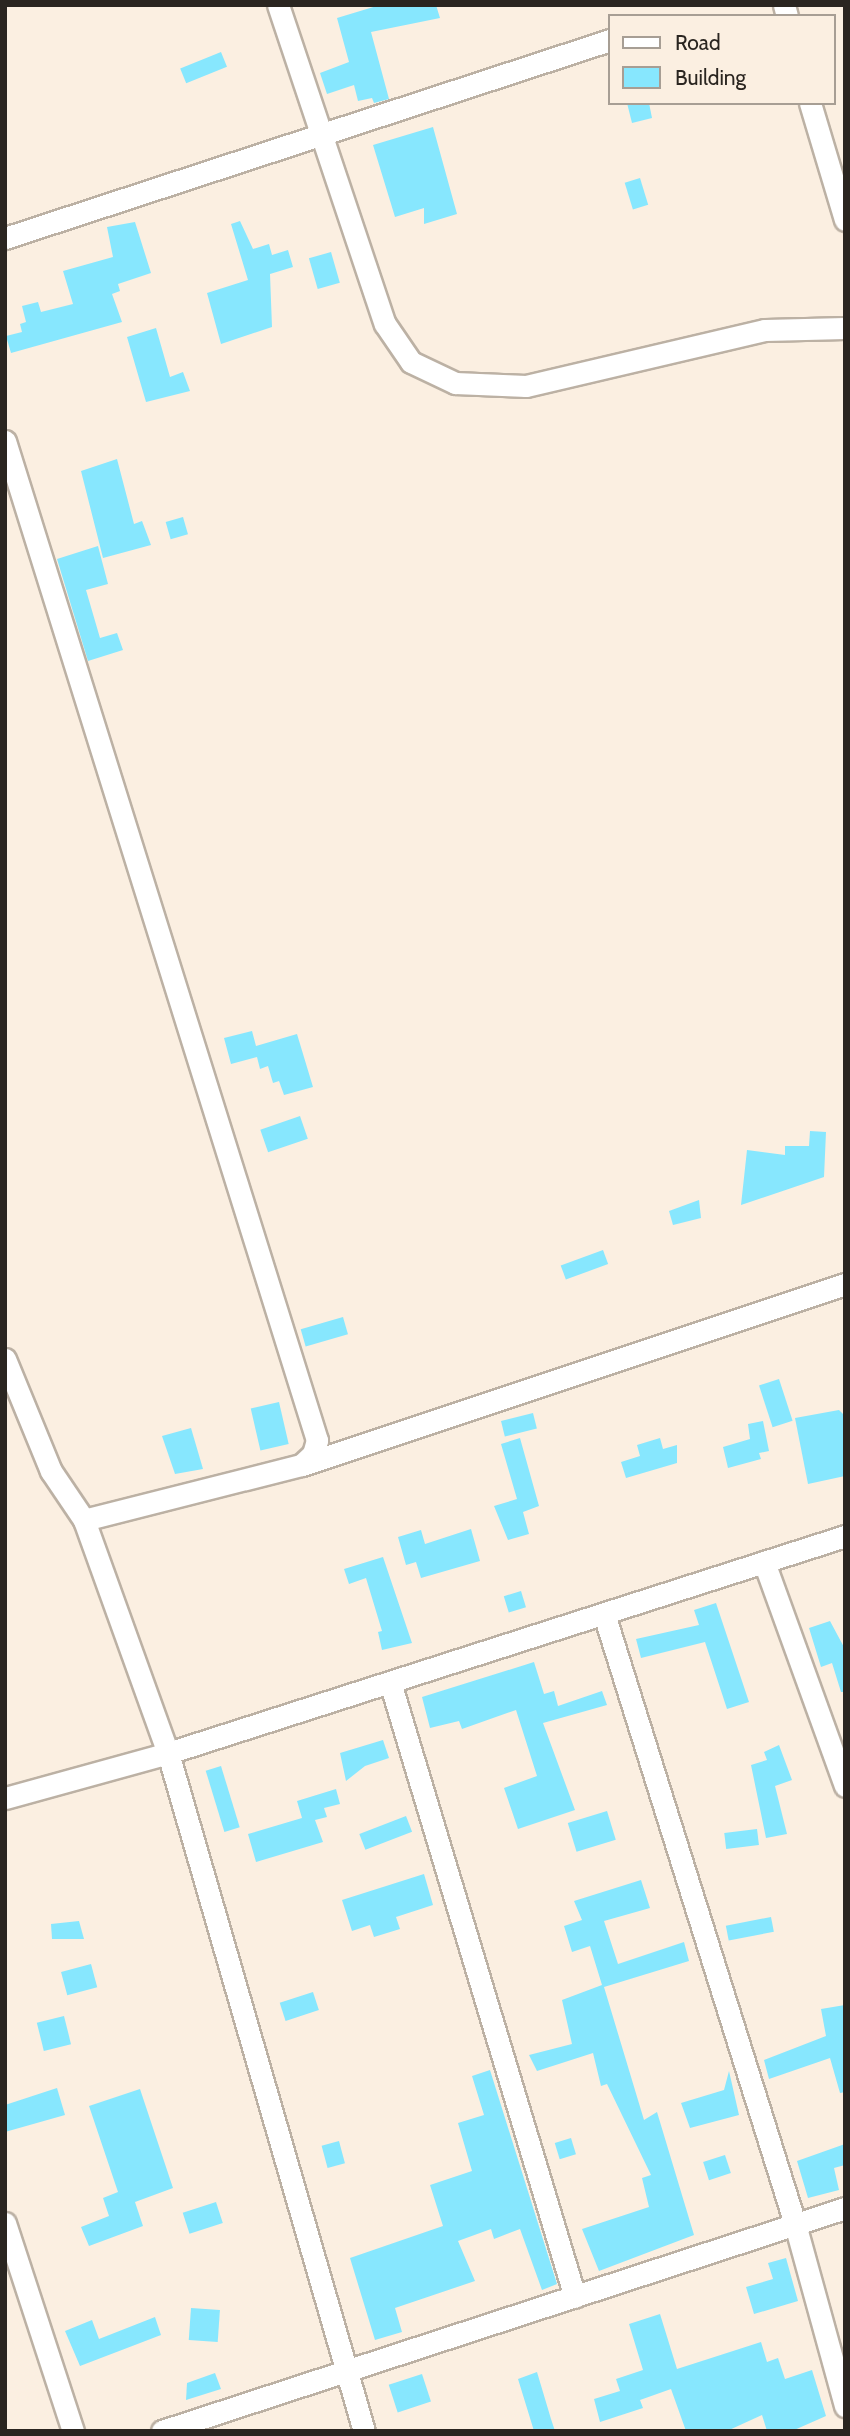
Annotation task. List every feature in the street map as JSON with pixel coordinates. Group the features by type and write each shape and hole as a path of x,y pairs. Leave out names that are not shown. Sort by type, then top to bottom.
{"street":[{"path":"278,5 319,135 385,324 411,362 455,383 526,386 765,330 845,328"},
{"path":"5,238 608,41"},
{"path":"811,105 845,220"},
{"path":"5,441 317,1440 313,1454 300,1465"},
{"path":"84,1520 300,1465 845,1284"},
{"path":"5,1359 51,1471 84,1520 168,1753 364,2431"},
{"path":"5,1798 168,1753 845,1536"},
{"path":"764,1563 843,1773"},
{"path":"604,1614 795,2224 845,2406"},
{"path":"390,1682 575,2297"},
{"path":"162,2431 845,2208"},
{"path":"5,2223 73,2431"}],"building":[{"path":"380,5 436,5 440,18 371,32 389,99 374,103 372,98 358,101 354,85 327,94 320,73 349,62 337,18"},
{"path":"221,52 227,67 186,83 180,68"},
{"path":"628,105 649,105 652,118 632,123"},
{"path":"433,127 457,214 424,224 424,208 395,217 373,145"},
{"path":"640,178 648,205 633,209 625,183"},
{"path":"240,221 253,249 269,244 272,255 288,250 293,267 270,274 272,327 221,344 207,293 248,280 231,224"},
{"path":"135,222 151,273 118,284 120,291 112,294 122,322 11,353 6,336 22,332 20,324 26,322 22,306 38,302 41,312 73,304 63,271 113,257 107,227"},
{"path":"331,252 340,283 318,289 309,258"},
{"path":"156,328 170,377 183,372 190,391 146,402 127,337"},
{"path":"117,459 134,524 142,521 151,545 103,558 81,471"},
{"path":"183,517 188,534 171,539 166,522"},
{"path":"98,546 108,584 86,590 100,638 117,633 123,650 88,661 57,559"},
{"path":"252,1031 256,1046 297,1034 313,1087 284,1095 279,1081 273,1083 268,1066 260,1069 257,1057 231,1064 224,1038"},
{"path":"300,1116 308,1139 268,1152 260,1130"},
{"path":"810,1131 826,1132 824,1177 741,1205 747,1150 785,1155 785,1146 809,1146"},
{"path":"699,1200 701,1218 673,1225 669,1211"},
{"path":"603,1250 608,1264 566,1279 561,1265"},
{"path":"343,1317 348,1334 306,1346 301,1329"},
{"path":"779,1379 793,1421 773,1427 759,1385"},
{"path":"279,1402 289,1444 260,1450 251,1409"},
{"path":"839,1410 845,1416 845,1476 808,1484 795,1418"},
{"path":"533,1413 537,1429 505,1437 501,1421"},
{"path":"763,1421 769,1451 759,1453 761,1459 728,1468 723,1447 750,1439 748,1424"},
{"path":"191,1428 203,1469 175,1474 162,1436"},
{"path":"520,1438 539,1506 523,1512 529,1534 508,1540 494,1506 517,1499 501,1444"},
{"path":"660,1438 663,1449 677,1445 677,1463 626,1478 621,1462 640,1456 637,1445"},
{"path":"471,1529 480,1561 421,1578 416,1562 406,1565 398,1537 421,1530 425,1544"},
{"path":"383,1557 412,1643 382,1650 378,1632 382,1631 366,1578 349,1584 344,1569"},
{"path":"521,1591 526,1607 509,1613 504,1596"},
{"path":"716,1603 749,1702 727,1709 705,1642 641,1658 636,1639 699,1625 694,1610"},
{"path":"830,1621 845,1649 845,1692 841,1692 832,1663 821,1667 809,1628"},
{"path":"534,1662 544,1694 554,1691 558,1706 602,1691 607,1705 543,1723 575,1810 518,1829 504,1788 537,1776 516,1710 462,1729 459,1721 430,1728 422,1697"},
{"path":"383,1740 389,1758 365,1766 346,1781 340,1753"},
{"path":"779,1745 792,1780 775,1786 787,1834 766,1838 751,1765 767,1760 764,1752"},
{"path":"221,1766 240,1827 224,1832 206,1771"},
{"path":"336,1789 340,1804 324,1808 327,1817 315,1820 323,1842 256,1862 248,1834 302,1818 297,1801"},
{"path":"607,1811 616,1840 577,1852 568,1823"},
{"path":"406,1816 412,1832 365,1850 359,1834"},
{"path":"757,1829 759,1845 726,1849 724,1833"},
{"path":"424,1874 433,1905 396,1917 400,1929 374,1937 370,1925 352,1931 342,1900"},
{"path":"641,1880 650,1908 604,1921 618,1964 684,1942 689,1961 604,1987 644,2120 657,2112 694,2235 599,2271 582,2229 649,2207 642,2178 651,2175 607,2084 601,2086 593,2053 537,2071 529,2055 572,2044 562,2000 602,1985 590,1946 572,1952 564,1926 582,1920 574,1901"},
{"path":"771,1917 774,1932 729,1941 726,1926"},
{"path":"79,1921 84,1939 52,1939 51,1924"},
{"path":"91,1964 97,1987 67,1995 61,1972"},
{"path":"313,1992 319,2010 286,2021 280,2003"},
{"path":"845,2005 845,2092 840,2093 830,2058 769,2079 764,2060 826,2036 821,2009"},
{"path":"64,2016 71,2044 44,2051 37,2023"},
{"path":"490,2070 557,2284 542,2290 520,2229 494,2239 491,2229 458,2241 475,2281 395,2308 402,2332 375,2340 350,2258 443,2226 430,2185 472,2171 458,2123 484,2115 472,2076"},
{"path":"729,2071 739,2115 690,2128 681,2103 724,2090"},
{"path":"57,2088 65,2115 5,2132 5,2105"},
{"path":"140,2089 173,2188 135,2202 143,2226 89,2246 81,2227 109,2216 103,2198 118,2192 89,2106"},
{"path":"571,2138 576,2154 560,2159 555,2143"},
{"path":"339,2141 345,2163 328,2168 322,2146"},
{"path":"845,2144 845,2165 834,2168 839,2190 808,2198 797,2161"},
{"path":"725,2155 731,2173 709,2180 703,2162"},
{"path":"216,2202 223,2223 190,2234 183,2213"},
{"path":"786,2258 798,2301 754,2314 746,2287 773,2279 768,2263"},
{"path":"191,2308 220,2310 218,2342 189,2340"},
{"path":"660,2314 677,2369 761,2342 767,2362 778,2358 785,2379 812,2370 826,2416 792,2431 767,2431 762,2415 727,2431 686,2431 671,2389 640,2400 643,2408 600,2422 594,2399 620,2391 616,2379 643,2370 629,2324"},
{"path":"155,2317 161,2335 80,2366 65,2331 92,2320 99,2339"},
{"path":"537,2372 555,2431 534,2431 518,2379"},
{"path":"215,2373 221,2389 186,2400 187,2383"},
{"path":"422,2374 431,2402 398,2412 389,2385"}]}
